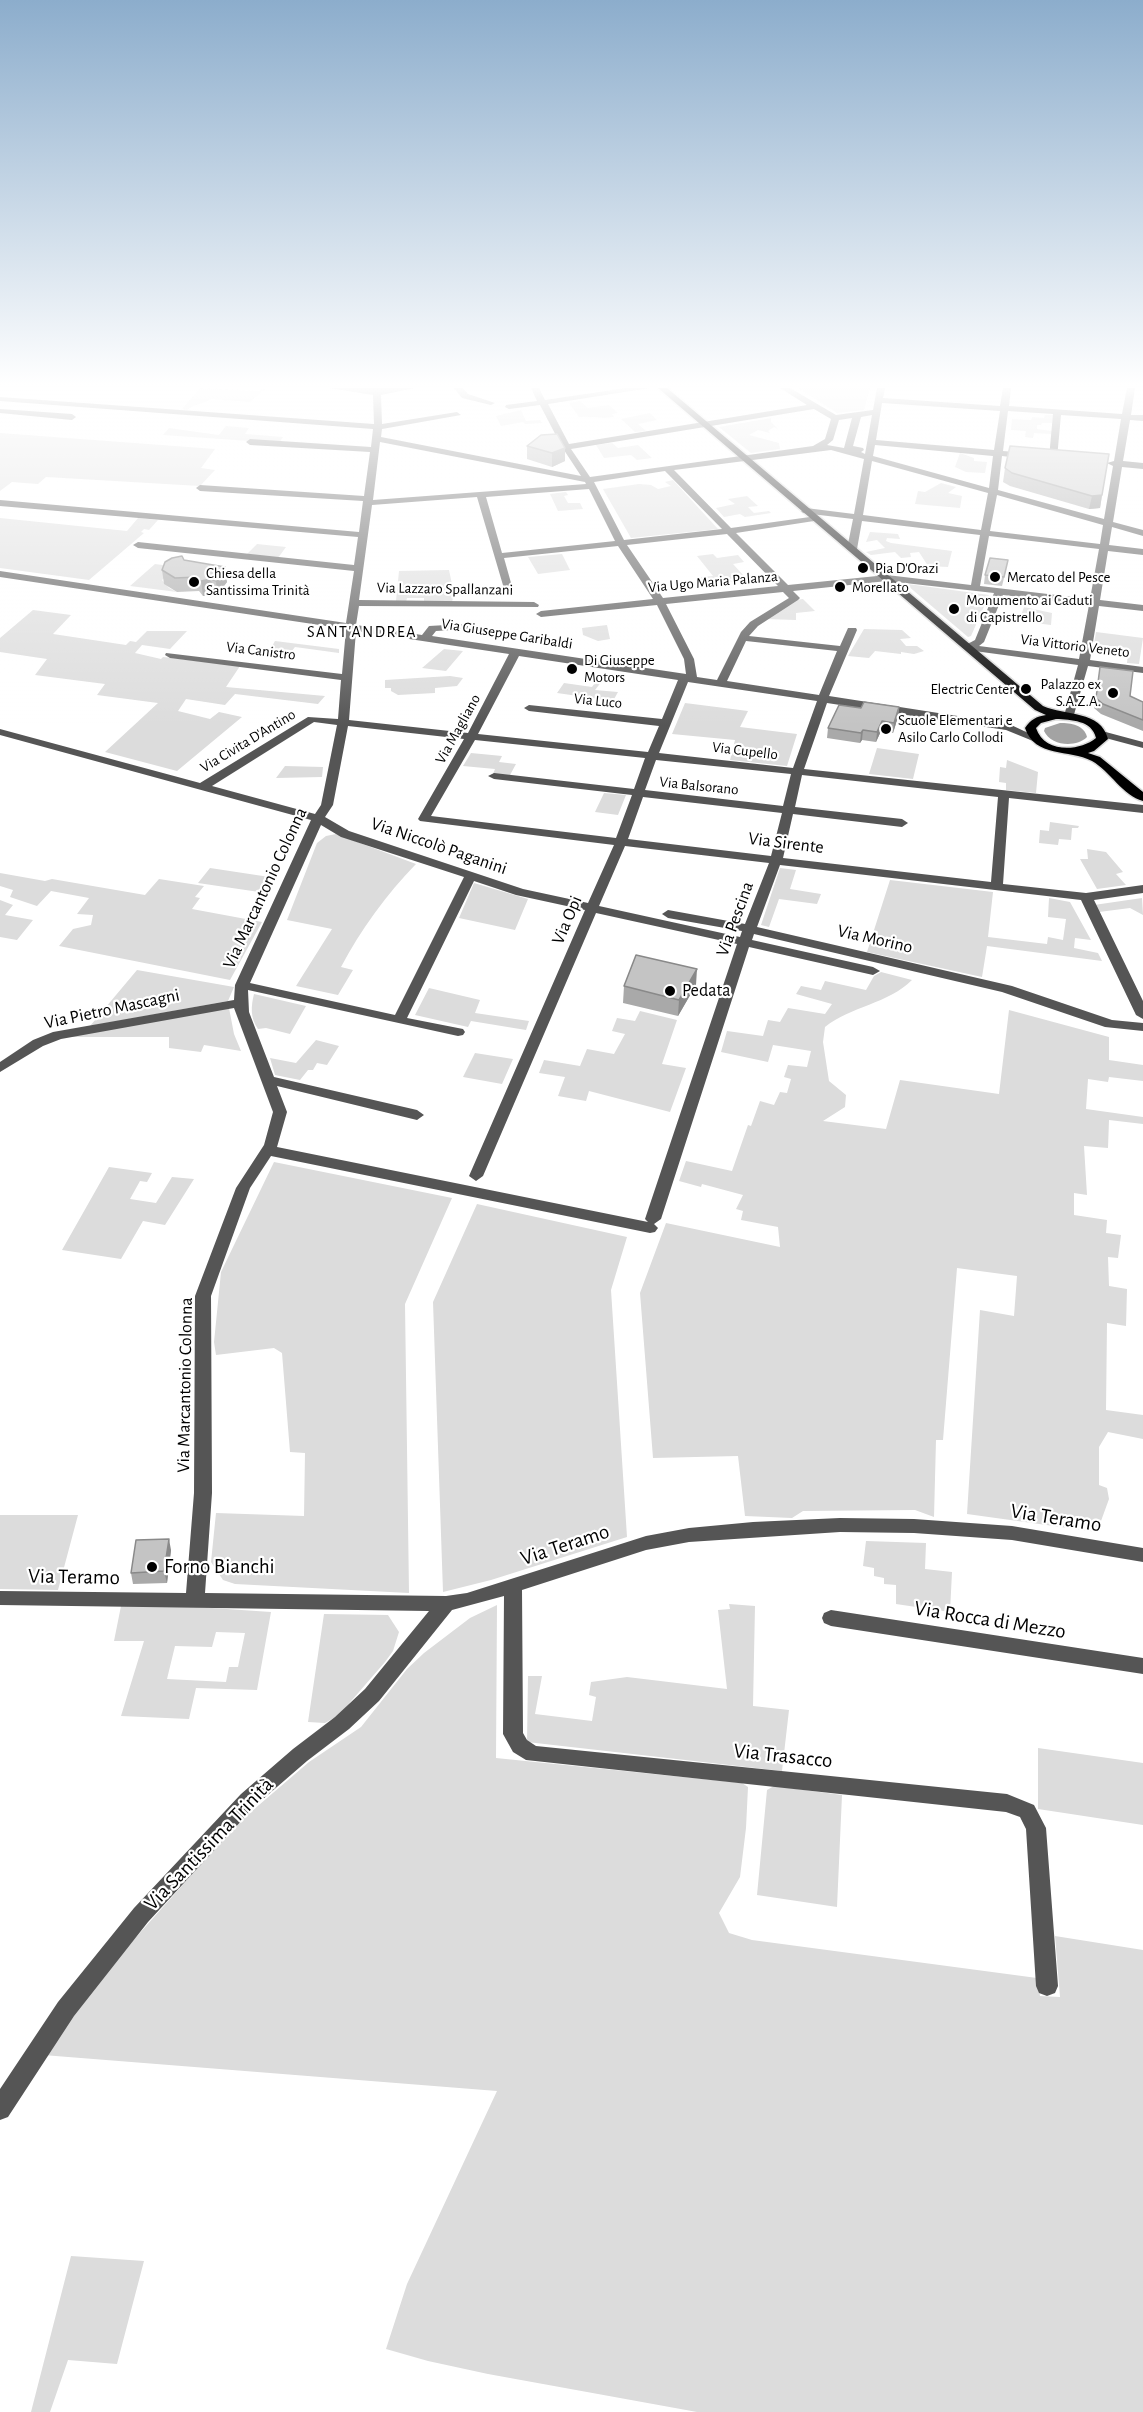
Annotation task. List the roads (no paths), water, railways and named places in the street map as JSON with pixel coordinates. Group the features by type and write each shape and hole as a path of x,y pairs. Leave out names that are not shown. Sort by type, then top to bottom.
{"main road":[{"path":"794,501 967,647 1038,716 1069,716 1091,723 1102,734 1095,753"},
{"path":"1038,716 1030,727 1029,732 1033,738 1049,747 1095,753 1143,798"}],"street":[{"path":"361,501 375,501"},
{"name":"Via Marcantonio Colonna","path":"195,1601 203,1493 203,1296 243,1188 271,1145 280,1112 269,1080 259,1062 240,1003 242,985 318,818 327,805 343,723 351,626 367,501"},
{"path":"483,501 508,590"},
{"path":"599,501 621,543 660,602 689,660 689,677"},
{"path":"700,501 795,598 754,624 743,638 721,682"},
{"path":"852,549 860,501"},
{"path":"975,588 991,501"},
{"path":"1027,501 1143,533"},
{"path":"1069,716 1084,662 1113,501"},
{"path":"0,503 363,535"},
{"path":"806,511 1143,552"},
{"path":"500,556 730,531 814,518"},
{"path":"138,545 360,569"},
{"name":"Via Giuseppe Garibaldi","path":"0,574 1009,727 1033,738"},
{"name":"Via Ugo Maria Palanza","path":"542,614 887,578 1143,608"},
{"path":"967,647 979,642 999,591"},
{"name":"Via Lazzaro Spallanzani","path":"355,603 534,604"},
{"path":"426,637 433,628 464,627"},
{"name":"Via Pescina","path":"267,1150 652,1224 748,935 776,860 797,772 823,698 852,630"},
{"path":"743,638 843,649"},
{"name":"Via Vittorio Veneto","path":"967,647 1143,670"},
{"name":"Via Magliano","path":"424,819 471,737 516,651"},
{"name":"Via Canistro","path":"170,655 347,678"},
{"name":"Via Opi","path":"476,1176 620,844 664,723 689,677"},
{"name":"Via Luco","path":"529,708 664,723"},
{"name":"Via Giuseppe Garibaldi","path":"1009,727 1038,716"},
{"name":"Via Civita D'Antino","path":"203,786 312,719 343,723"},
{"name":"Via Cupello","path":"343,723 1143,809"},
{"name":"Via Niccolò Paganini","path":"0,732 318,818 345,834 520,892 593,904"},
{"path":"1102,734 1143,745"},
{"name":"Via Balsorano","path":"494,776 902,823"},
{"path":"997,888 1004,794"},
{"name":"Via Sirente","path":"424,819 620,844 1086,897 1143,889"},
{"path":"399,1020 470,877"},
{"path":"1086,897 1143,1015"},
{"name":"Via Morino","path":"593,904 1007,989 1110,1024 1143,1027"},
{"path":"748,935 873,971"},
{"path":"242,985 458,1032"},
{"name":"Via Pietro Mascagni","path":"0,1068 38,1042 58,1035 240,1003"},
{"path":"269,1080 417,1115"},
{"name":"Via Teramo","path":"0,1598 446,1604 513,1586 646,1543 689,1535 753,1529 859,1525 1012,1533 1143,1555"},
{"name":"Via Trasacco","path":"513,1586 513,1734 520,1746 533,1754 1006,1803 1027,1812 1036,1828 1047,1986"},
{"name":"Via Santissima Trinità","path":"0,2109 66,2008 141,1915 248,1800 300,1755 342,1724 372,1695 446,1604"},
{"name":"Via Rocca di Mezzo","path":"831,1618 1143,1666"}],"place":[{"name":"Pia D'Orazi","path":"863,568"},
{"name":"Mercato del Pesce","path":"995,577"},
{"name":"Chiesa della Santissima Trinità","path":"194,582"},
{"name":"Morellato","path":"840,587"},
{"name":"Monumento ai Caduti di Capistrello","path":"954,609"},
{"name":"Di Giuseppe Motors","path":"572,669"},
{"name":"Electric Center","path":"1026,689"},
{"name":"Palazzo ex S.A.Z.A.","path":"1113,693"},
{"name":"Scuole Elementari e Asilo Carlo Collodi","path":"886,729"},
{"name":"Pedata","path":"670,991"},
{"name":"Forno Bianchi","path":"152,1567"}],"district":[{"name":"SANT'ANDREA","path":"362,632"}]}
